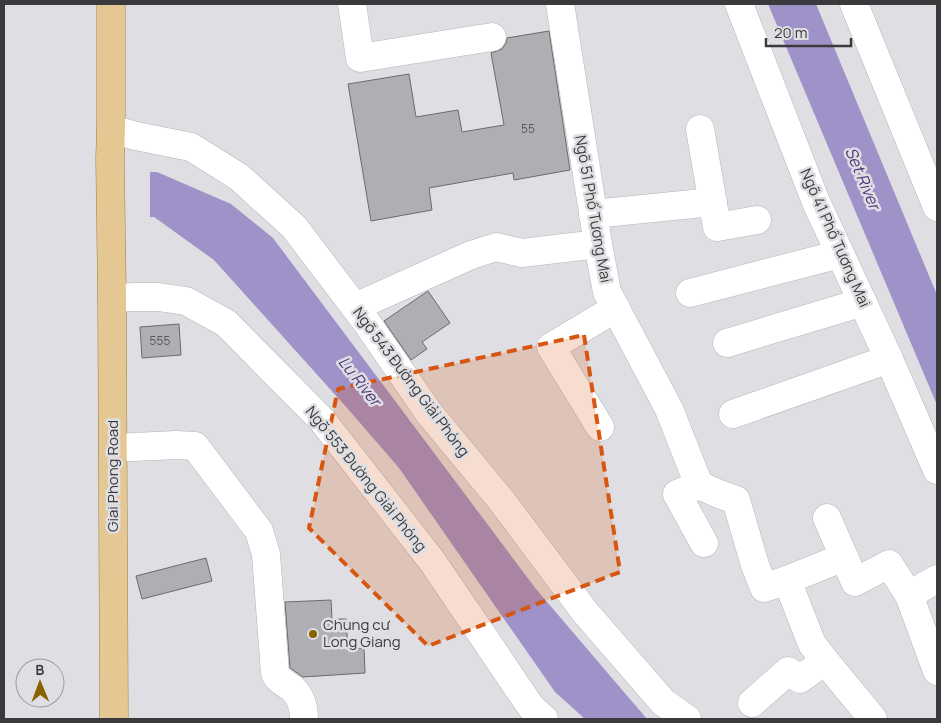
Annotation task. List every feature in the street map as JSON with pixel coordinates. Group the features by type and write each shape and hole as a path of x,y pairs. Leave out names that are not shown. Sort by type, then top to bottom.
{"main road":[{"path":"111,4 112,128"},
{"name":"Giai Phong Road","path":"112,128 110,158 114,719"}],"street":[{"path":"352,4 360,58 492,37"},
{"name":"Ngõ 51 Phố Tương Mai","path":"560,4 607,292 669,409 699,485"},
{"name":"Ngõ 41 Phố Tương Mai","path":"739,4 816,202 890,359 937,470"},
{"path":"854,4 937,207"},
{"name":"Ngõ 543 Đường Giải Phóng","path":"112,128 136,136 191,147 239,176 294,227 355,307 429,412 501,500 585,612 663,702 687,719"},
{"path":"700,128 717,227 758,220"},
{"path":"593,214 713,202"},
{"path":"355,307 471,255 496,247 522,253 598,244"},
{"path":"690,292 840,254"},
{"name":"Ngõ 553 Đường Giải Phóng","path":"112,298 137,296 186,301 226,323 322,420 432,561 531,707 544,719"},
{"path":"727,343 863,302"},
{"path":"600,427 551,347 616,308"},
{"path":"733,414 890,359"},
{"path":"113,448 196,446 259,531 266,554 275,673 278,679 295,691 304,710 304,719"},
{"path":"704,543 677,494 699,485 736,500 755,566 776,584 812,644 873,719"},
{"path":"828,518 855,582 889,564 909,595 937,671"},
{"path":"776,584 844,557"},
{"path":"909,595 937,579"},
{"path":"752,703 788,671 800,679 825,661"}],"highlighted area":[{"path":"584,335 620,572 428,646 309,528 338,389"}],"water":[{"name":"Set River","path":"768,4 816,4 937,295 937,405"},
{"name":"Lu River","path":"157,172 231,204 273,238 536,589 647,719 585,719 555,692 399,468 214,260 154,217 4,219 4,175"}],"pier":[{"path":"150,170 150,220 4,222 4,173"}],"building":[{"path":"549,31 570,170 514,180 513,173 429,188 432,210 371,221 348,84 409,74 416,117 458,110 462,132 504,125 491,53 502,49 507,38"},
{"path":"428,291 450,323 422,342 427,349 411,360 384,321"},
{"path":"179,324 181,355 142,358 140,327"},
{"path":"206,558 212,581 142,599 136,576"},
{"name":"Chung cư Long Giang","path":"331,600 332,619 346,619 348,649 364,648 365,673 303,677 290,668 285,602"}],"place":[{"name":"Chung cư Long Giang","path":"313,634"}]}
